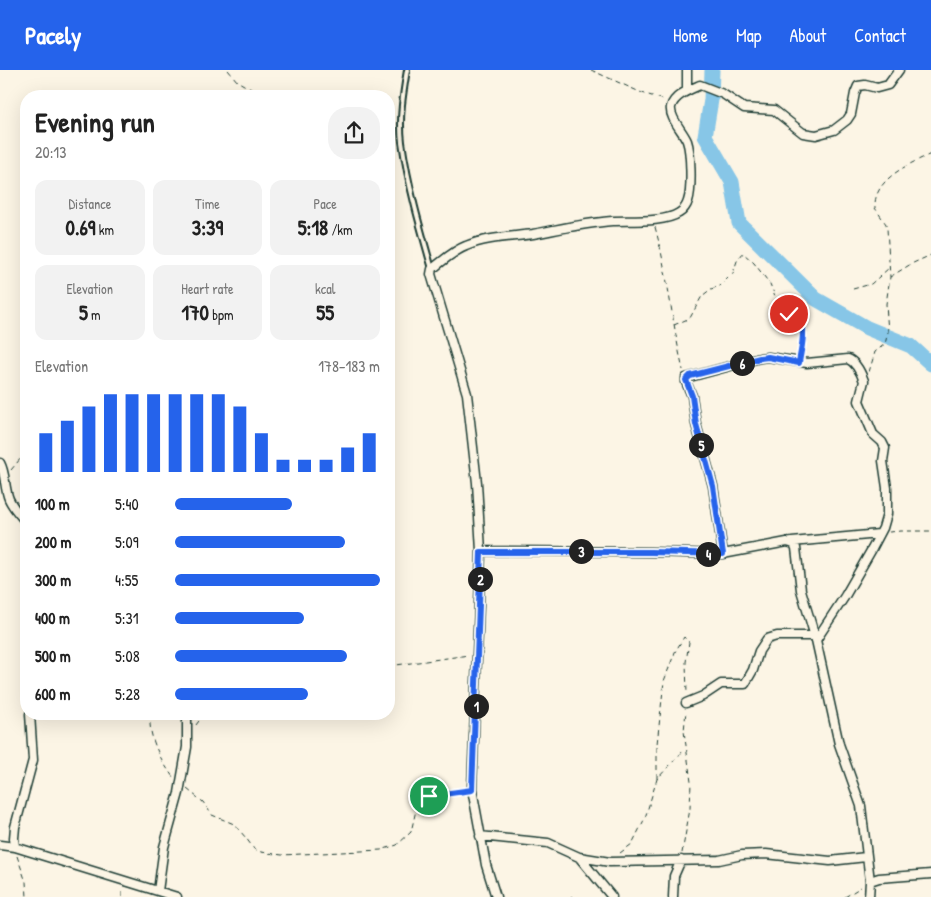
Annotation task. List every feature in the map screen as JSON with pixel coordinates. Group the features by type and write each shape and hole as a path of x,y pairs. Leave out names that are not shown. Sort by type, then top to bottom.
{"street":[{"path":"687,70 687,90"},
{"path":"496,897 486,865 472,790 481,552 477,483 467,394 431,274 432,269 453,253 467,246 488,240 585,224 667,218 681,212 688,201 690,176 689,150 685,136 673,117 671,110 673,102 687,90 700,85 723,94 744,108 774,110 803,133 816,135 834,130 847,120 854,93 858,86 866,85 877,88 888,86 899,70"},
{"path":"723,554 713,486 696,424 692,396 686,379 690,376 768,357 799,363 818,364 850,360 856,366 864,381 859,401 873,434 882,442 885,448 883,461 888,503 885,521 879,534 845,596 816,638"},
{"path":"0,463 5,476 8,497 20,514"},
{"path":"481,552 614,551 723,554 792,542 879,534"},
{"path":"792,542 796,548 801,590 816,638 839,744 861,806 869,897"},
{"path":"686,703 703,696 722,684 745,684 753,670 759,651 767,639 777,636 816,638"},
{"path":"15,848 15,827 34,760 31,720"},
{"path":"158,891 164,848 187,747 187,720"},
{"path":"480,836 548,844 579,857 614,862 719,860 742,855 766,854 830,861 866,857"},
{"path":"0,845 177,897"},
{"path":"579,857 612,897"},
{"path":"673,897 674,876 681,860"},
{"path":"869,880 931,874"}],"lane":[{"path":"407,70 401,118 402,142 415,209 432,269"}],"path":[{"path":"228,70 237,81 253,90"},
{"path":"591,70 642,93 673,102"},
{"path":"864,381 875,352 885,344 888,332 886,304 890,277 888,228 875,208 876,198 892,174 931,154"},
{"path":"652,219 660,246 684,375"},
{"path":"674,325 690,318 702,296 722,283 732,273 737,261 744,253 770,284 778,303 788,313 800,320 804,334 799,363"},
{"path":"890,277 931,254"},
{"path":"853,289 871,284 889,268"},
{"path":"5,476 20,459"},
{"path":"879,534 901,530 931,531"},
{"path":"614,862 620,853 632,844 647,810 657,779 664,681 675,652 684,637 689,642 686,662 688,688 684,731 691,774 687,833 681,860"},
{"path":"395,665 477,654"},
{"path":"149,720 149,725 160,759 174,779 203,802 212,815 234,824 254,849 261,852 282,855 381,850 397,845 411,832 416,810 429,796 472,790"},
{"path":"657,779 686,748"},
{"path":"15,848 26,882 27,897"},
{"path":"845,897 869,880"}],"waterway":[{"path":"712,70 711,100 705,136 732,182 739,223 816,299 867,328 911,346 931,364"}],"route":[{"path":"429,796 472,790 481,552 595,551 723,554 713,486 696,424 692,396 686,380 690,376 760,358 768,357 799,363 804,330 800,320 789,314"}]}
